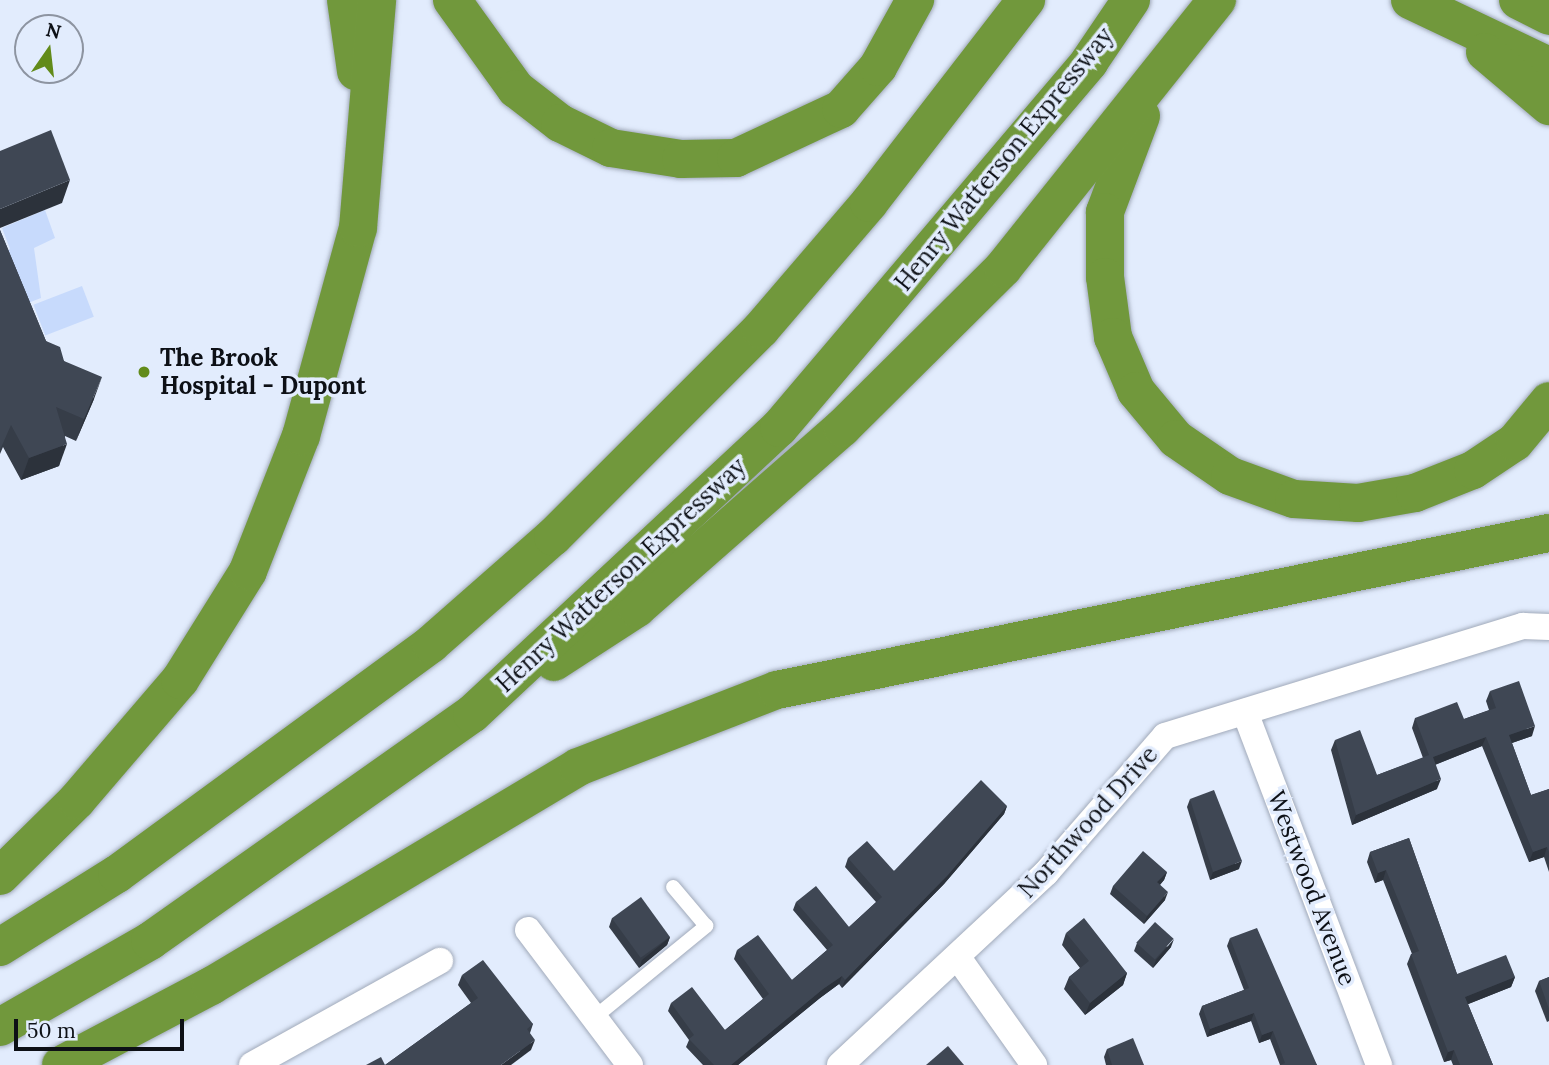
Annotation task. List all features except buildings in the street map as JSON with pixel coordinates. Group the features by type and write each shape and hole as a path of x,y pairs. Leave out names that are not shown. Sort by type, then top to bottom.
{"highway":[{"path":"345,0 364,128"},
{"path":"0,876 77,800 180,680 248,571 301,436 358,228 364,128 377,0"},
{"path":"452,0 516,89 560,124 611,148 681,159 736,158 841,109 877,66 915,0"},
{"path":"117,874 408,636 569,494 855,194 999,0"},
{"path":"0,947 117,874 431,644 553,537 761,329 869,203 1026,0"},
{"name":"Henry Watterson Expressway","path":"0,1027 150,941 472,714 779,428 1089,62 1131,0"},
{"path":"472,714 637,608 842,428 1003,268 1151,89 1217,0"},
{"path":"1518,0 1549,16"},
{"path":"1427,8 1549,66"},
{"path":"1427,8 1549,106"},
{"path":"1151,89 1105,212 1105,277 1113,337 1136,391 1176,439 1230,476 1281,495 1358,503 1415,493 1473,470 1516,442 1549,401"},
{"path":"61,1065 211,986 578,767 777,690 1549,533"}],"street":[{"name":"Northwood Drive","path":"840,1065 959,959 1102,813 1165,736 1523,626 1549,627"},
{"name":"Westwood Avenue","path":"1245,712 1379,1065"},
{"path":"528,930 630,1065"},
{"path":"959,959 1004,1014 1034,1065"},
{"path":"252,1065 440,961"}],"lane":[{"path":"595,1017 706,926 673,887"}],"shaded area":[{"path":"45,210 55,238 34,248 41,298 15,308 0,254 10,249 2,228"},
{"path":"82,286 94,317 45,335 33,305"}],"place":[{"name":"The Brook Hospital - Dupont","path":"144,372"}]}
